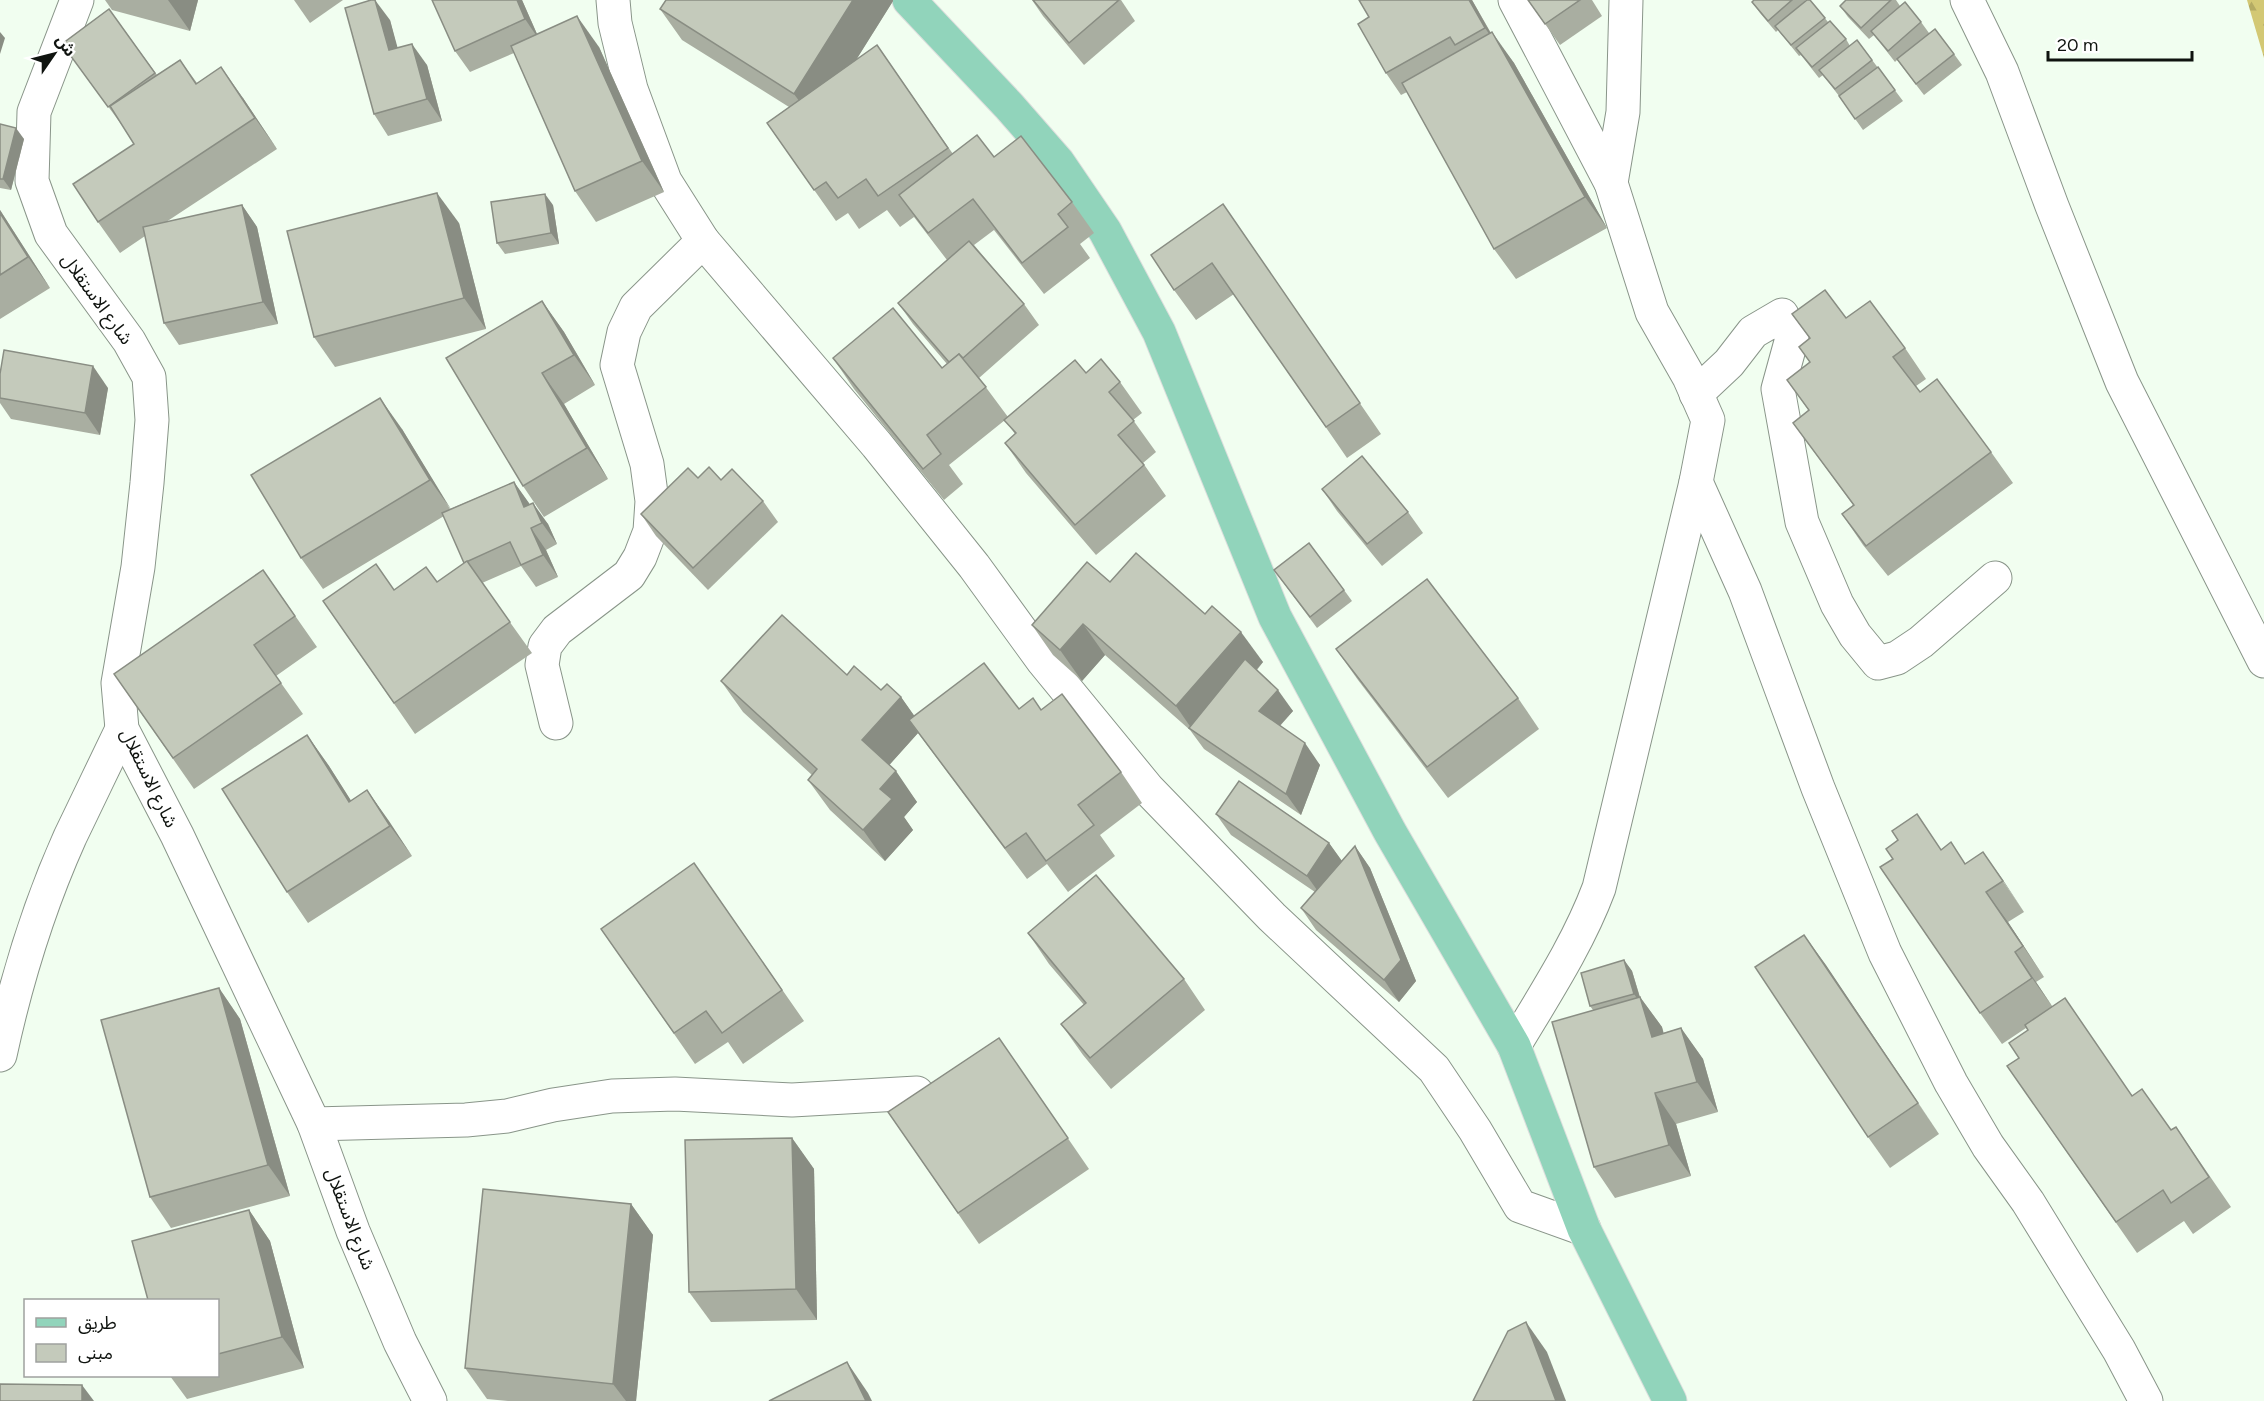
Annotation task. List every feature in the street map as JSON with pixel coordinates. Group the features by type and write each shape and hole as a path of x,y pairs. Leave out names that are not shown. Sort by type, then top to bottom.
{"main road":[{"path":"909,0 1009,106 1058,162 1105,231 1159,332 1275,617 1390,832 1514,1046 1584,1229 1670,1401"}],"street":[{"name":"شارع الاستقلال","path":"76,0 34,112 32,181 51,234 129,341 149,377 152,420 147,483 138,567 118,683 122,729 177,836 314,1124 353,1231 400,1342 430,1401"},
{"path":"613,0 615,23 631,89 665,181 703,241 877,445 974,566 1043,661 1148,789 1272,917 1434,1069 1476,1130 1520,1206 1584,1229"},
{"path":"1514,1046 1563,964 1588,916 1599,888 1696,482 1708,420 1689,377 1652,312 1611,183 1515,0"},
{"path":"1611,183 1623,112 1626,0"},
{"path":"1967,0 2002,72 2052,207 2122,382 2264,661"},
{"path":"556,723 542,665 545,646 557,630 629,575 640,557 650,531 652,501 647,464 617,365 624,332 636,307 703,241"},
{"path":"1696,394 1729,363 1753,332 1782,315 1792,338 1778,388 1802,522 1837,604 1855,635 1878,663 1897,658 1921,642 1995,578"},
{"path":"1696,482 1745,591 1818,788 1885,953 1951,1083 1988,1146 2028,1202 2119,1350 2146,1401"},
{"path":"0,1055 34,929 70,838 122,729"},
{"path":"314,1124 466,1120 507,1116 553,1105 612,1096 675,1094 792,1100 918,1093"}],"green space":[{"path":"2247,0 2264,0 2264,58"}],"building":[{"path":"375,0 389,50 412,44 427,99 374,114 345,8"},
{"path":"432,0 517,0 525,19 455,51"},
{"path":"666,0 853,0 794,94 660,9"},
{"path":"1033,0 1119,0 1069,43"},
{"path":"1359,0 1469,0 1485,28 1455,45 1450,37 1386,73 1358,24 1369,17"},
{"path":"1528,0 1580,0 1545,24"},
{"path":"1754,0 1792,0 1768,21 1752,2"},
{"path":"1810,0 1825,18 1791,45 1775,26"},
{"path":"1846,0 1891,0 1861,28 1840,6"},
{"path":"1905,2 1921,22 1888,51 1871,31"},
{"path":"109,9 155,73 108,107 62,44"},
{"path":"577,16 642,161 575,191 511,46"},
{"path":"1830,21 1846,39 1812,67 1796,48"},
{"path":"1935,29 1954,54 1916,84 1897,59"},
{"path":"1492,32 1585,197 1494,249 1402,83"},
{"path":"1857,40 1872,60 1835,89 1819,70"},
{"path":"877,45 948,148 878,196 866,179 838,198 826,182 814,190 767,123"},
{"path":"180,60 196,84 221,67 255,118 98,222 73,184 134,144 110,106"},
{"path":"1878,67 1895,90 1855,119 1839,96"},
{"path":"0,124 16,128 3,179 0,179"},
{"path":"977,135 994,157 1021,136 1072,202 1058,214 1068,227 1022,263 973,199 928,233 899,195"},
{"path":"437,193 464,298 314,337 287,231"},
{"path":"545,194 551,233 497,243 491,202"},
{"path":"1223,204 1360,403 1326,427 1212,263 1174,290 1151,255"},
{"path":"242,205 263,302 164,323 143,227"},
{"path":"0,213 28,257 0,275"},
{"path":"969,241 1024,304 963,358 959,354 949,362 898,303"},
{"path":"1825,290 1846,318 1870,301 1905,348 1893,357 1920,392 1937,379 1991,452 1866,546 1842,514 1854,505 1793,423 1809,410 1787,380 1810,362 1799,347 1810,338 1792,314"},
{"path":"542,301 574,355 542,373 587,448 523,486 446,358"},
{"path":"893,308 942,368 959,354 986,387 927,435 941,454 923,469 833,358"},
{"path":"4,350 93,366 85,413 0,398 0,374"},
{"path":"1101,359 1120,382 1109,392 1134,421 1118,435 1144,465 1075,525 1005,443 1016,433 1004,420 1075,360 1086,373"},
{"path":"380,398 430,480 301,558 251,475"},
{"path":"1362,456 1408,512 1367,544 1322,489"},
{"path":"709,467 721,480 732,469 763,501 693,568 641,514 688,468 698,478"},
{"path":"514,482 524,507 533,503 542,523 531,528 543,555 521,565 510,542 464,563 442,513"},
{"path":"1309,543 1344,590 1310,617 1274,570"},
{"path":"1136,553 1205,614 1212,606 1241,632 1176,706 1083,624 1060,650 1032,625 1087,562 1110,582"},
{"path":"467,561 510,622 394,703 323,601 376,564 394,590 426,567 437,582"},
{"path":"263,570 295,616 254,645 281,683 173,758 114,674"},
{"path":"1427,579 1518,698 1427,767 1336,649"},
{"path":"782,615 847,675 854,666 881,690 887,684 901,697 862,740 896,771 880,789 892,799 863,830 808,780 817,769 721,681"},
{"path":"1245,659 1278,690 1259,711 1305,743 1286,794 1189,728"},
{"path":"984,663 1019,709 1033,698 1041,710 1062,694 1121,772 1078,805 1094,825 1046,861 1026,833 1005,848 909,720"},
{"path":"307,735 349,802 367,790 390,826 287,892 222,789"},
{"path":"1239,781 1329,843 1307,876 1216,814"},
{"path":"1917,814 1941,850 1951,842 1965,864 1983,852 2003,881 1986,892 2023,946 2015,952 2032,978 1980,1013 1880,867 1893,859 1886,849 1898,840 1892,831"},
{"path":"1355,846 1401,960 1384,980 1301,908"},
{"path":"694,863 782,990 722,1033 706,1011 674,1033 601,929"},
{"path":"1096,875 1184,979 1090,1058 1061,1024 1086,1003 1028,933"},
{"path":"1804,935 1918,1103 1868,1137 1755,967"},
{"path":"1624,960 1634,994 1590,1006 1581,973"},
{"path":"219,988 268,1165 150,1197 101,1020"},
{"path":"1640,997 1652,1037 1681,1028 1697,1082 1655,1093 1669,1145 1594,1167 1552,1022"},
{"path":"2065,998 2132,1096 2142,1089 2171,1130 2176,1127 2209,1177 2171,1203 2163,1190 2116,1222 2007,1066 2019,1058 2009,1043 2028,1030 2025,1025"},
{"path":"999,1038 1068,1138 958,1213 888,1112"},
{"path":"792,1138 796,1289 689,1292 685,1140"},
{"path":"483,1189 631,1204 613,1384 465,1368"},
{"path":"249,1210 282,1337 219,1354 219,1299 148,1299 132,1241"},
{"path":"1526,1322 1556,1401 1473,1401 1508,1331"},
{"path":"847,1362 866,1401 769,1401"},
{"path":"0,1384 82,1385 82,1401 0,1401"}]}
